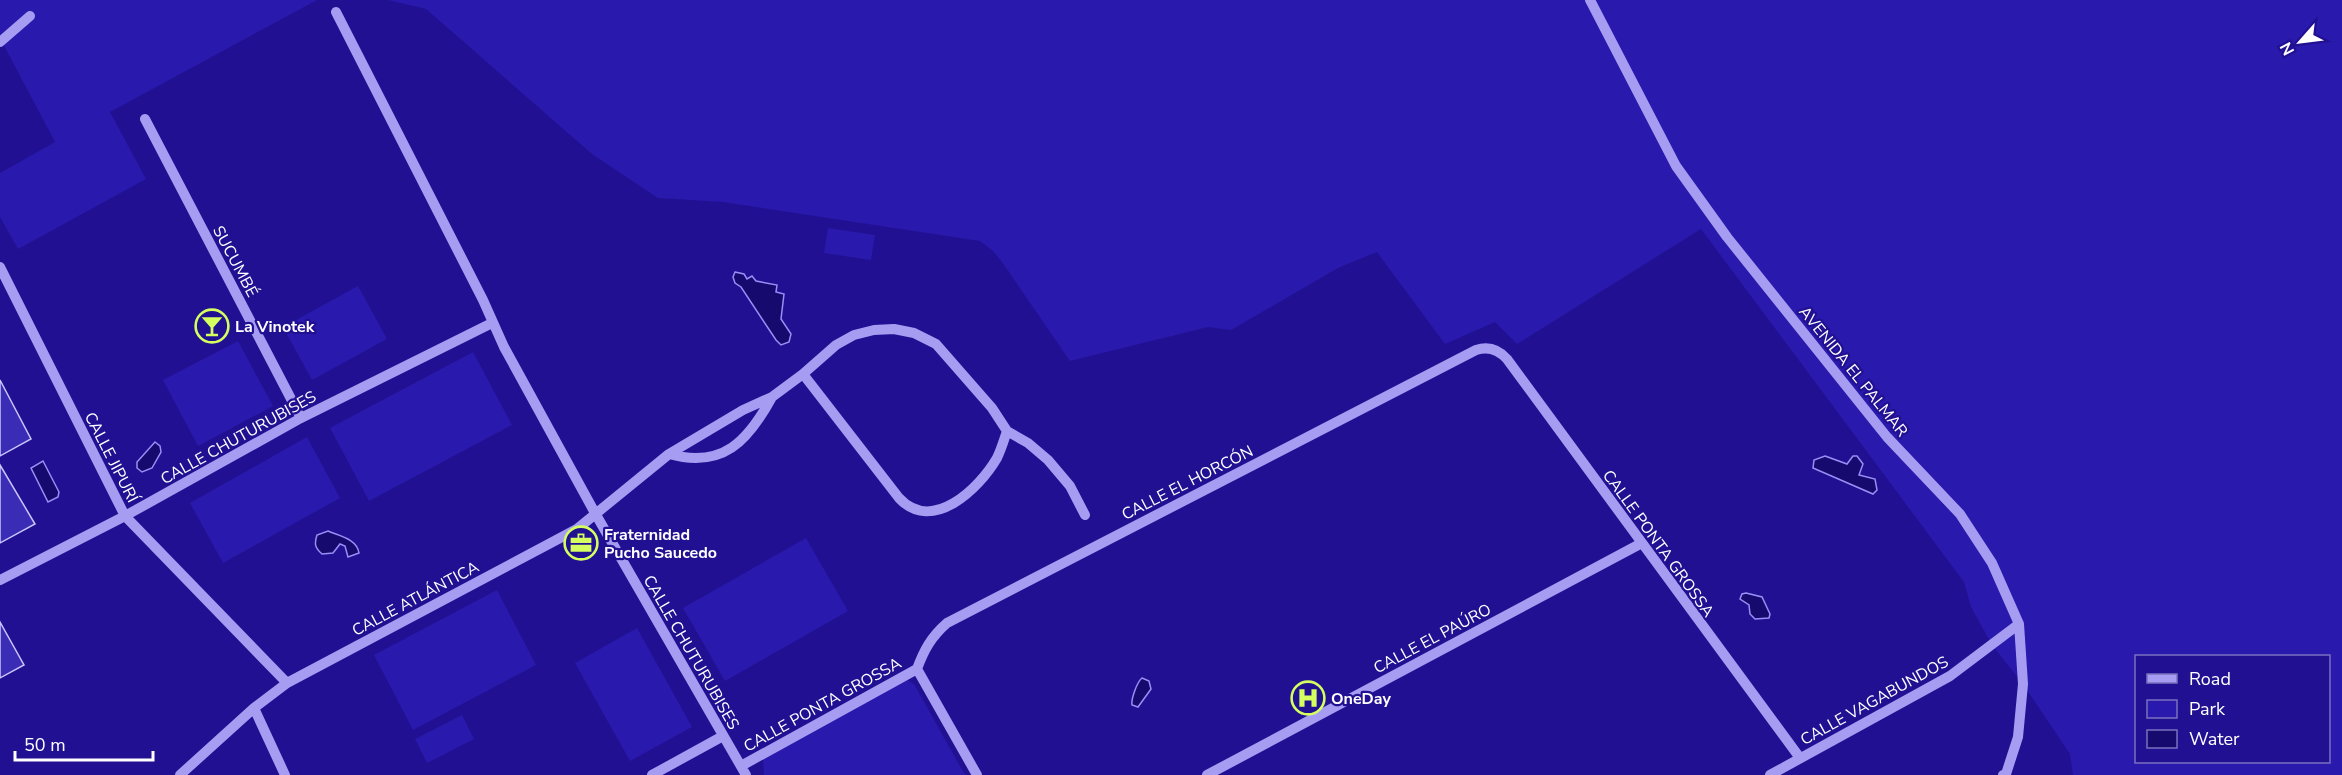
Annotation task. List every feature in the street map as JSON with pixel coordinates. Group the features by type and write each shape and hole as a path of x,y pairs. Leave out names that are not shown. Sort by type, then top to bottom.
{"street":[{"name":"AVENIDA EL PALMAR","path":"1590,0 1676,166 1727,237 1872,420 1960,514 1992,563 2019,624 2023,684 2018,737 2006,774 2003,775"},
{"name":"CALLE CHUTURUBISES","path":"336,12 483,300 492,323 595,513 744,770"},
{"path":"0,42 30,16"},
{"name":"SUCUMBÉ","path":"145,119 301,418"},
{"name":"CALLE JIPURÍ","path":"0,267 124,516 287,683"},
{"name":"CALLE CHUTURUBISES","path":"0,580 124,516 301,418 492,323"},
{"name":"CALLE ATLÁNTICA","path":"180,775 254,708 287,683 578,529 669,454 743,410 771,397 803,374 836,345 854,335 874,330 894,329 915,333 936,344 992,408 1007,431"},
{"name":"CALLE PONTA GROSSA","path":"1493,349 1506,359 1640,544 1800,758"},
{"name":"CALLE EL HORCÓN","path":"917,669 929,642 947,623 1476,350 1493,349"},
{"path":"803,374 900,498 918,511 940,510 976,486 997,458 1007,431 1028,443 1048,460 1070,486 1085,515"},
{"path":"669,454 700,459 730,448 755,428 771,397"},
{"name":"CALLE EL PAÚRO","path":"1207,775 1640,544"},
{"name":"CALLE VAGABUNDOS","path":"1770,775 1950,676 2019,624"},
{"path":"917,669 977,775"},
{"name":"CALLE PONTA GROSSA","path":"744,770 917,669"},
{"path":"254,708 285,775"},
{"path":"652,775 723,736"}],"green space":[{"path":"0,0 317,0 110,112 146,179 18,249 0,217 0,173 55,142 0,38"},
{"path":"388,0 2342,0 2342,775 2073,775 2070,754 2023,684 1992,645 1971,607 1964,582 1701,229 1517,344 1495,322 1445,344 1377,252 1338,268 1231,330 1208,327 1070,361 1002,262 980,241 723,202 658,198 592,154 426,9"},
{"path":"828,228 875,235 871,260 824,253"},
{"path":"358,286 387,339 312,380 283,327"},
{"path":"238,341 273,406 198,446 163,380"},
{"path":"473,352 512,425 369,501 330,428"},
{"path":"307,437 340,498 223,563 190,503"},
{"path":"806,538 848,611 725,681 683,608"},
{"path":"497,590 536,665 413,730 374,655"},
{"path":"637,628 692,727 630,761 575,663"},
{"path":"907,680 914,684 965,775 764,775 763,759"},
{"path":"462,715 474,739 427,763 415,739"}],"water":[{"path":"735,272 744,274 747,279 752,276 756,281 777,285 776,292 784,294 781,319 791,334 789,342 781,345 776,340 741,287 735,283 733,277"},
{"path":"155,442 160,446 161,452 152,468 142,472 137,468 137,462"},
{"path":"1825,456 1847,464 1853,456 1857,456 1863,464 1859,475 1875,479 1877,490 1873,494 1813,468 1814,460"},
{"path":"43,461 59,492 58,497 48,502 31,468"},
{"path":"328,531 351,541 358,548 359,553 348,557 345,546 340,544 333,553 322,554 316,546 316,538 317,535"},
{"path":"1742,594 1762,597 1770,614 1769,618 1755,619 1750,614 1749,605 1740,599"},
{"path":"1142,678 1149,681 1151,689 1138,707 1132,705 1132,702 1136,687"}],"building":[{"path":"0,380 31,439 0,456"},
{"path":"0,465 35,524 0,543"},
{"path":"0,622 24,665 0,678"}],"place":[{"name":"La Vinotek","path":"212,326"},
{"name":"Fraternidad Pucho Saucedo","path":"581,543"},
{"name":"OneDay","path":"1308,698"}]}
